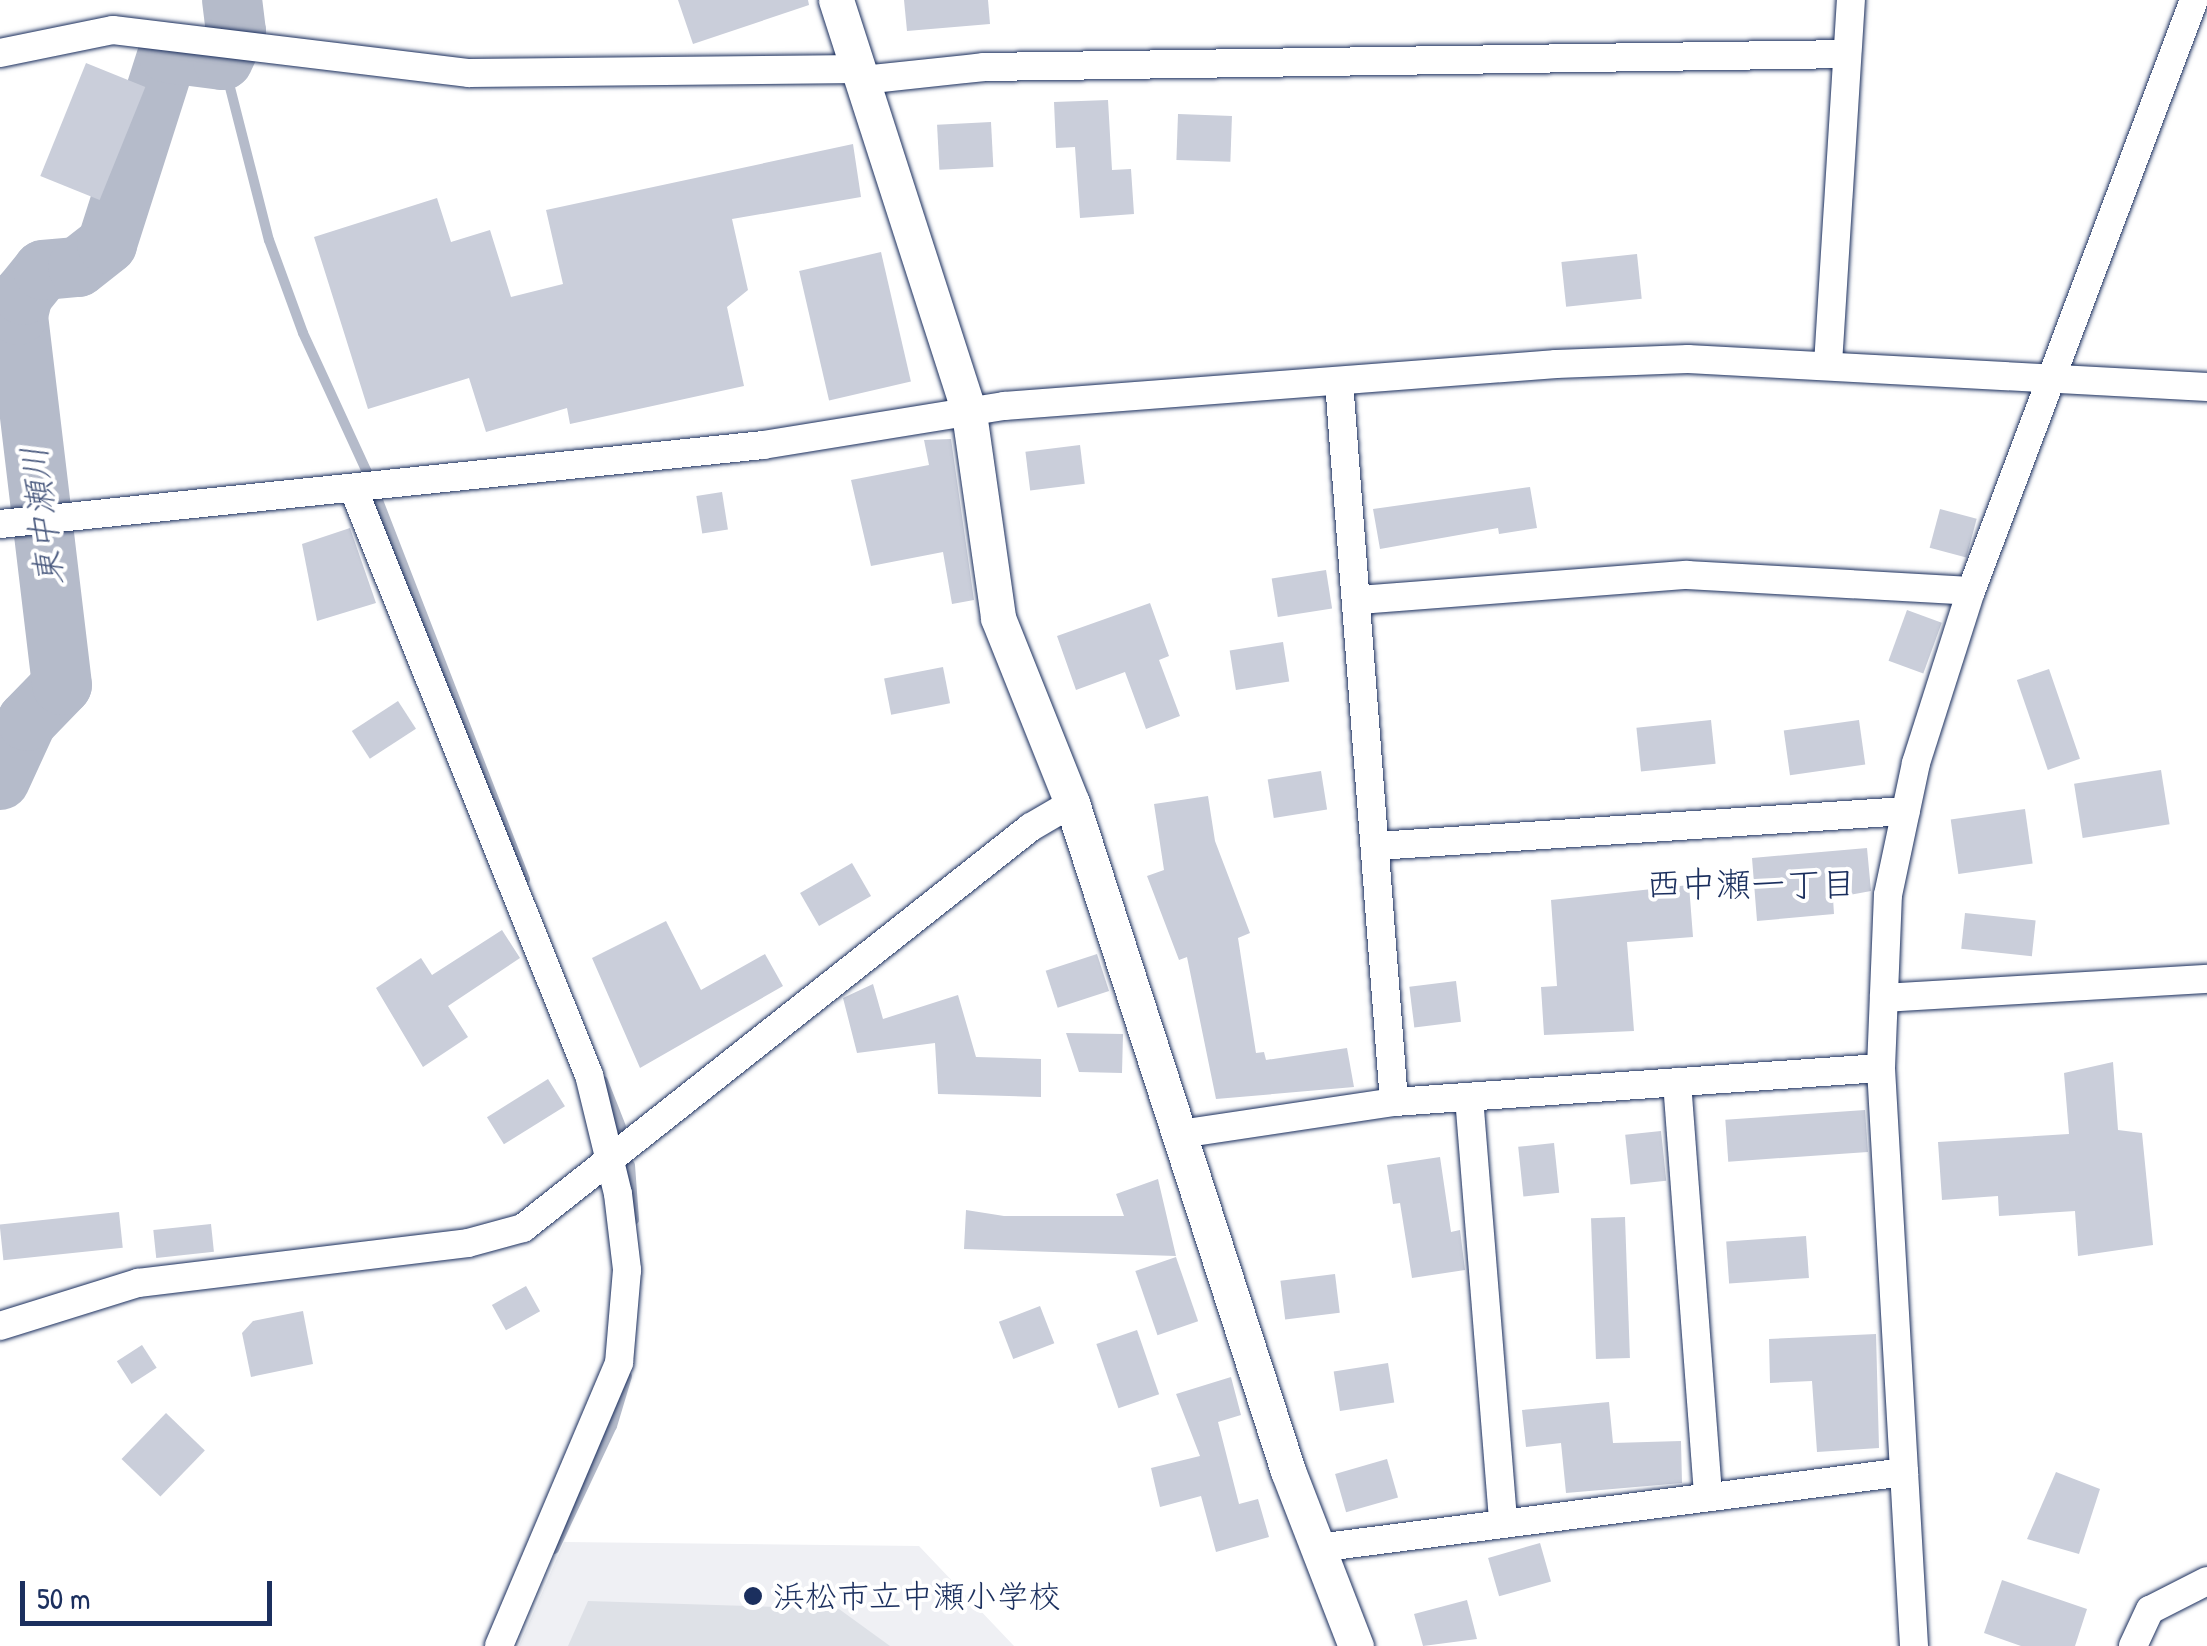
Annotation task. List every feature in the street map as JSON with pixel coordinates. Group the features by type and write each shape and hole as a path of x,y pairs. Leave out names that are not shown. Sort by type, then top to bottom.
{"street":[{"path":"836,0 968,412 998,618 1072,803 1318,1548 1356,1646"},
{"path":"1828,364 1851,0"},
{"path":"1914,1646 1880,1068 1888,895 1906,811 1972,591 2194,0"},
{"path":"0,54 113,30 228,47 535,76 861,74 984,67 1847,54"},
{"path":"0,524 763,444 968,412 1688,358 2207,387"},
{"path":"1340,382 1394,1102"},
{"path":"367,486 589,1074 612,1160 627,1270 619,1363 498,1646"},
{"path":"1358,600 1687,575 1972,591"},
{"path":"0,1326 138,1283 468,1243 523,1228 1031,828 1072,803"},
{"path":"1377,846 1906,811"},
{"path":"1884,998 2207,979"},
{"path":"1180,1134 1394,1102 1880,1068"},
{"path":"1677,1082 1708,1497"},
{"path":"1470,1097 1502,1522"},
{"path":"1318,1548 1904,1472"},
{"path":"2132,1646 2150,1610 2207,1581"}],"shaded area":[{"name":"浜松市立中瀬小学校","path":"564,1542 919,1546 1014,1646 519,1646"},
{"path":"588,1601 839,1609 890,1646 568,1646"}],"building":[{"path":"678,0 808,0 809,5 693,44"},
{"path":"904,0 988,0 990,24 907,31"},
{"path":"86,63 145,87 100,200 40,176"},
{"path":"1108,100 1112,170 1131,169 1134,214 1080,218 1075,147 1056,148 1054,102"},
{"path":"1178,114 1232,116 1230,162 1176,160"},
{"path":"991,122 993,167 939,170 937,125"},
{"path":"853,144 861,197 732,219 748,290 727,307 744,386 570,424 567,408 486,432 469,378 368,409 314,237 437,198 451,242 490,230 511,297 563,284 546,210"},
{"path":"881,252 911,382 829,400 799,271"},
{"path":"1637,254 1642,299 1566,307 1561,262"},
{"path":"951,439 974,600 952,604 943,552 871,566 851,480 929,465 924,440"},
{"path":"1080,445 1085,484 1030,490 1025,452"},
{"path":"1530,487 1537,528 1499,534 1498,528 1380,549 1373,509"},
{"path":"722,492 728,530 702,534 696,496"},
{"path":"1940,509 1977,519 1966,557 1930,548"},
{"path":"350,528 376,603 317,621 302,544"},
{"path":"1326,570 1332,609 1278,617 1272,579"},
{"path":"1150,603 1169,656 1159,660 1180,716 1146,729 1125,672 1076,690 1057,636"},
{"path":"1907,610 1942,623 1923,673 1889,661"},
{"path":"1283,642 1289,682 1236,690 1230,650"},
{"path":"943,667 950,703 891,715 884,678"},
{"path":"2049,669 2080,759 2048,770 2017,680"},
{"path":"398,701 416,729 370,759 352,731"},
{"path":"1711,720 1716,764 1641,772 1636,728"},
{"path":"1859,720 1865,765 1790,775 1784,731"},
{"path":"2161,770 2170,824 2083,838 2074,784"},
{"path":"1321,771 1327,810 1274,818 1268,779"},
{"path":"1208,796 1215,841 1250,933 1238,938 1256,1053 1264,1052 1266,1060 1347,1048 1354,1087 1216,1099 1187,957 1179,960 1147,876 1164,870 1154,804"},
{"path":"2025,809 2033,863 1958,874 1951,819"},
{"path":"1867,848 1871,891 1833,898 1834,914 1757,921 1752,858"},
{"path":"852,863 871,896 819,926 800,893"},
{"path":"1689,885 1693,937 1627,942 1634,1031 1544,1035 1541,987 1557,986 1551,900"},
{"path":"1965,913 2036,920 2032,956 1961,949"},
{"path":"666,921 701,990 765,954 783,986 640,1068 592,958"},
{"path":"502,930 520,958 448,1006 468,1037 423,1067 376,988 421,958 432,975"},
{"path":"1097,954 1109,991 1058,1008 1046,971"},
{"path":"1456,981 1461,1022 1414,1027 1409,987"},
{"path":"873,984 883,1019 958,995 976,1057 1041,1059 1041,1097 938,1094 935,1043 857,1053 843,998"},
{"path":"1066,1033 1123,1034 1122,1073 1079,1072"},
{"path":"2113,1062 2118,1130 2142,1133 2153,1245 2078,1256 2075,1211 1999,1216 1998,1196 1942,1200 1938,1142 2069,1134 2064,1073"},
{"path":"548,1079 565,1106 504,1144 487,1117"},
{"path":"1865,1110 1868,1152 1728,1162 1725,1120"},
{"path":"1661,1131 1666,1181 1630,1184 1625,1135"},
{"path":"1554,1143 1559,1193 1523,1196 1518,1147"},
{"path":"1440,1157 1451,1232 1460,1230 1465,1270 1412,1278 1400,1203 1393,1204 1387,1165"},
{"path":"1158,1179 1176,1256 964,1249 966,1210 1004,1216 1124,1216 1116,1194"},
{"path":"119,1212 123,1248 3,1260 0,1225"},
{"path":"1625,1217 1630,1358 1596,1359 1591,1218"},
{"path":"211,1224 214,1252 156,1258 153,1230"},
{"path":"1806,1236 1809,1278 1729,1283 1726,1242"},
{"path":"1176,1257 1198,1321 1157,1335 1135,1271"},
{"path":"1335,1274 1340,1313 1285,1319 1280,1281"},
{"path":"526,1286 540,1311 506,1330 492,1305"},
{"path":"1040,1306 1054,1343 1013,1359 999,1322"},
{"path":"303,1311 313,1364 251,1377 242,1333 253,1321"},
{"path":"1137,1330 1159,1394 1118,1408 1096,1344"},
{"path":"1876,1334 1879,1448 1817,1452 1812,1381 1770,1383 1769,1339"},
{"path":"142,1345 157,1368 132,1384 117,1361"},
{"path":"1388,1363 1394,1403 1340,1411 1334,1372"},
{"path":"1231,1377 1241,1415 1218,1422 1239,1504 1258,1499 1269,1537 1216,1552 1201,1496 1160,1507 1151,1468 1200,1456 1176,1394"},
{"path":"1609,1402 1613,1443 1681,1441 1682,1483 1566,1493 1561,1443 1526,1447 1522,1410"},
{"path":"166,1413 205,1451 160,1497 122,1459"},
{"path":"1387,1459 1398,1497 1346,1512 1335,1474"},
{"path":"2056,1472 2100,1489 2079,1554 2027,1539"},
{"path":"1540,1543 1551,1581 1499,1596 1488,1558"},
{"path":"2002,1580 2087,1609 2075,1646 2021,1646 1984,1633"},
{"path":"1467,1600 1477,1639 1423,1646 1414,1614"}],"waterway":[{"name":"東中瀬川","path":"0,780 27,721 62,685 18,315 23,295 43,270 78,267 107,244 168,53 223,60 236,32 232,0"},
{"path":"223,60 269,240 303,333 367,472 525,879"},
{"path":"603,1081 621,1127"},
{"path":"630,1165 634,1220"},
{"path":"554,1549 612,1426 627,1376"}],"place":[{"name":"浜松市立中瀬小学校","path":"753,1596"}],"district":[{"name":"西中瀬一丁目","path":"1751,884"}]}
